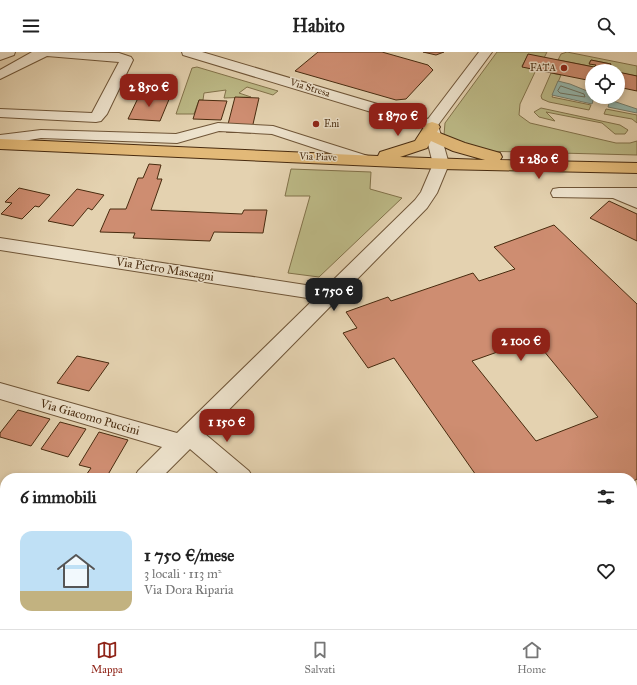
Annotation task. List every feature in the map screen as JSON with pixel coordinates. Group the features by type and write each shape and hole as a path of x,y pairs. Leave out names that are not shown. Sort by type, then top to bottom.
{"main road":[{"path":"368,159 421,144 432,129 459,147 522,166"},
{"name":"Via Piave","path":"0,144 368,159 441,164 637,168"}],"street":[{"path":"0,56 9,52"},
{"path":"0,75 36,55 47,52 119,57 126,60 100,114 96,118 0,113"},
{"name":"Via Stresa","path":"188,52 432,129"},
{"path":"151,473 421,204 429,193 441,164 432,129 486,52"},
{"path":"0,133 320,145 368,159"},
{"path":"0,140 41,134"},
{"path":"559,193 637,193"},
{"path":"616,193 637,203"},
{"name":"Via Pietro Mascagni","path":"0,244 329,295"},
{"name":"Via Giacomo Puccini","path":"0,391 185,438"},
{"path":"185,438 234,473"}],"shaded area":[{"path":"497,52 547,52 544,58 528,55 522,66 536,70 520,104 519,115 530,123 616,143 630,143 637,141 637,155 481,151 444,135 445,123"},
{"path":"567,52 637,66 637,76 625,74 625,64 611,64 591,60 589,63 592,64 585,64 585,65 558,60 561,54"},
{"path":"197,67 278,91 273,95 247,87 239,93 251,97 224,98 226,90 204,93 203,100 199,100 194,114 176,114 192,68"},
{"path":"551,73 561,75 552,97 591,105 589,110 549,102 542,99 541,96"},
{"path":"541,108 620,125 628,130 625,134 615,134 602,123 546,112 555,121 539,117 534,112"},
{"path":"606,109 637,115 637,123 632,119 604,114"},
{"path":"291,169 371,172 370,189 402,198 319,277 288,273 310,196 285,196"}],"water":[{"path":"558,81 585,90 585,102 552,95"},
{"path":"609,104 622,104 637,109 637,113 608,107"}],"building":[{"path":"318,52 382,52 428,65 433,70 406,99 396,100 295,71"},
{"path":"423,52 444,52 436,55"},
{"name":"FATA","path":"528,54 585,65 585,80 522,67"},
{"name":"FATA","path":"591,60 611,64 589,64"},
{"path":"625,73 637,76 637,91 625,88"},
{"path":"139,96 170,97 160,121 128,119"},
{"path":"235,97 259,98 251,133 226,132"},
{"path":"199,100 227,101 221,120 193,119"},
{"path":"149,164 161,165 157,179 162,179 151,210 242,214 244,210 267,210 263,233 214,232 210,241 133,238 135,233 100,232 110,209 126,209 138,178 143,178"},
{"path":"19,188 50,195 39,207 35,206 22,219 1,214 12,203 5,202"},
{"path":"77,189 104,195 92,210 88,208 73,226 48,221"},
{"path":"609,201 637,214 637,241 590,218"},
{"path":"554,225 637,304 637,473 474,473 394,358 368,368 343,333 357,328 346,312 388,297 391,301 473,273 479,281 515,269 494,247","holes":["534,339 598,417 536,441 472,361"]},
{"path":"77,356 109,363 89,391 57,383"},
{"path":"18,410 50,419 31,446 0,437 0,433"},
{"path":"60,422 86,429 68,457 41,449"},
{"path":"99,432 128,440 109,473 88,473 91,468 79,465"}],"place":[{"name":"FATA","path":"564,68"},
{"name":"Eni","path":"316,124"}]}
